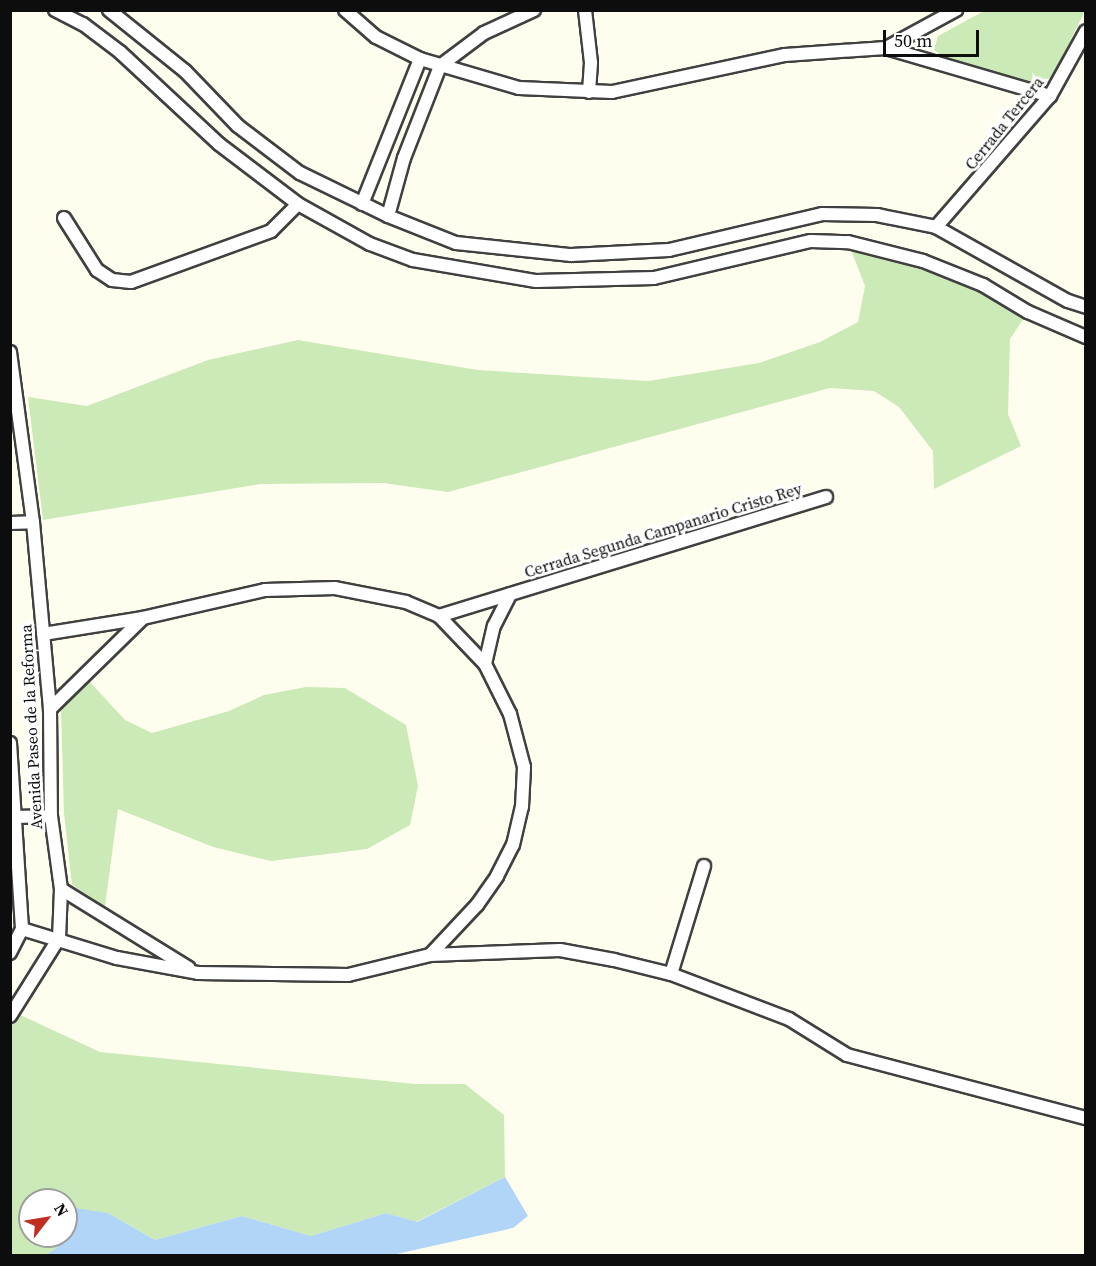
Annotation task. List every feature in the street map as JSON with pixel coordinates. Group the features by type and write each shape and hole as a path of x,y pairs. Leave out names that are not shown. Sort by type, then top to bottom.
{"street":[{"path":"55,10 83,24 120,52 219,144 298,204 370,244 413,260 536,281 654,278 811,241 870,245 983,285 1028,312 1086,337"},
{"path":"109,10 184,71 238,126 300,173 388,216 456,243 571,255 669,250 822,214 876,215 936,227 1068,301 1086,307"},
{"path":"345,10 376,37 420,59 519,88 612,92 785,55 886,48 1050,96"},
{"path":"388,216 404,158 440,66 484,33 534,10"},
{"path":"585,10 591,63 589,92"},
{"path":"886,48 956,10"},
{"name":"Cerrada Tercera","path":"936,227 1004,154 1050,96 1084,39"},
{"path":"362,204 420,59"},
{"path":"64,218 97,270 112,280 132,282 271,231 298,204"},
{"name":"Avenida Paseo de la Reforma","path":"10,352 33,522 50,709 51,816 61,889 59,938 10,1016"},
{"name":"Cerrada Segunda Campanario Cristo Rey","path":"439,616 826,497"},
{"path":"10,523 33,522"},
{"path":"43,634 143,618 265,590 335,588 372,593 439,616 485,664 510,714 524,767 522,807 513,845 497,876 477,905 430,956"},
{"name":"Cerrada Segunda Campanario Cristo Rey","path":"485,664 494,626 510,594"},
{"path":"50,709 143,618"},
{"name":"Avenida Paseo de la Reforma","path":"10,743 22,928 10,953"},
{"path":"14,818 51,816"},
{"path":"671,974 704,866"},
{"path":"61,889 198,973"},
{"path":"22,928 117,958 198,973 348,975 430,956 560,950 671,974 789,1019 847,1055 1086,1118"}],"green space":[{"path":"984,11 1085,11 1052,77 1032,85 943,57 934,50 938,36"},
{"path":"848,242 924,261 1028,312 1010,339 1008,414 1021,446 934,489 933,451 899,407 874,391 830,388 448,492 383,483 260,484 43,520 28,397 87,406 208,360 298,340 478,370 648,381 759,363 820,342 858,322 865,286"},
{"path":"89,681 125,720 152,733 229,711 264,695 306,687 345,688 406,725 418,786 410,825 367,849 271,861 213,847 118,809 105,906 72,885 64,813 61,711"},
{"path":"16,1013 100,1052 415,1084 465,1084 504,1115 505,1177 416,1222 386,1213 311,1236 242,1216 155,1240 108,1213 78,1233 78,1188 18,1188 18,1248 56,1248 46,1255 11,1255 10,1020"}],"water":[{"path":"505,1177 528,1216 513,1228 392,1255 46,1255 56,1248 78,1248 78,1208 108,1213 155,1240 242,1216 311,1236 386,1213 417,1222"}]}
